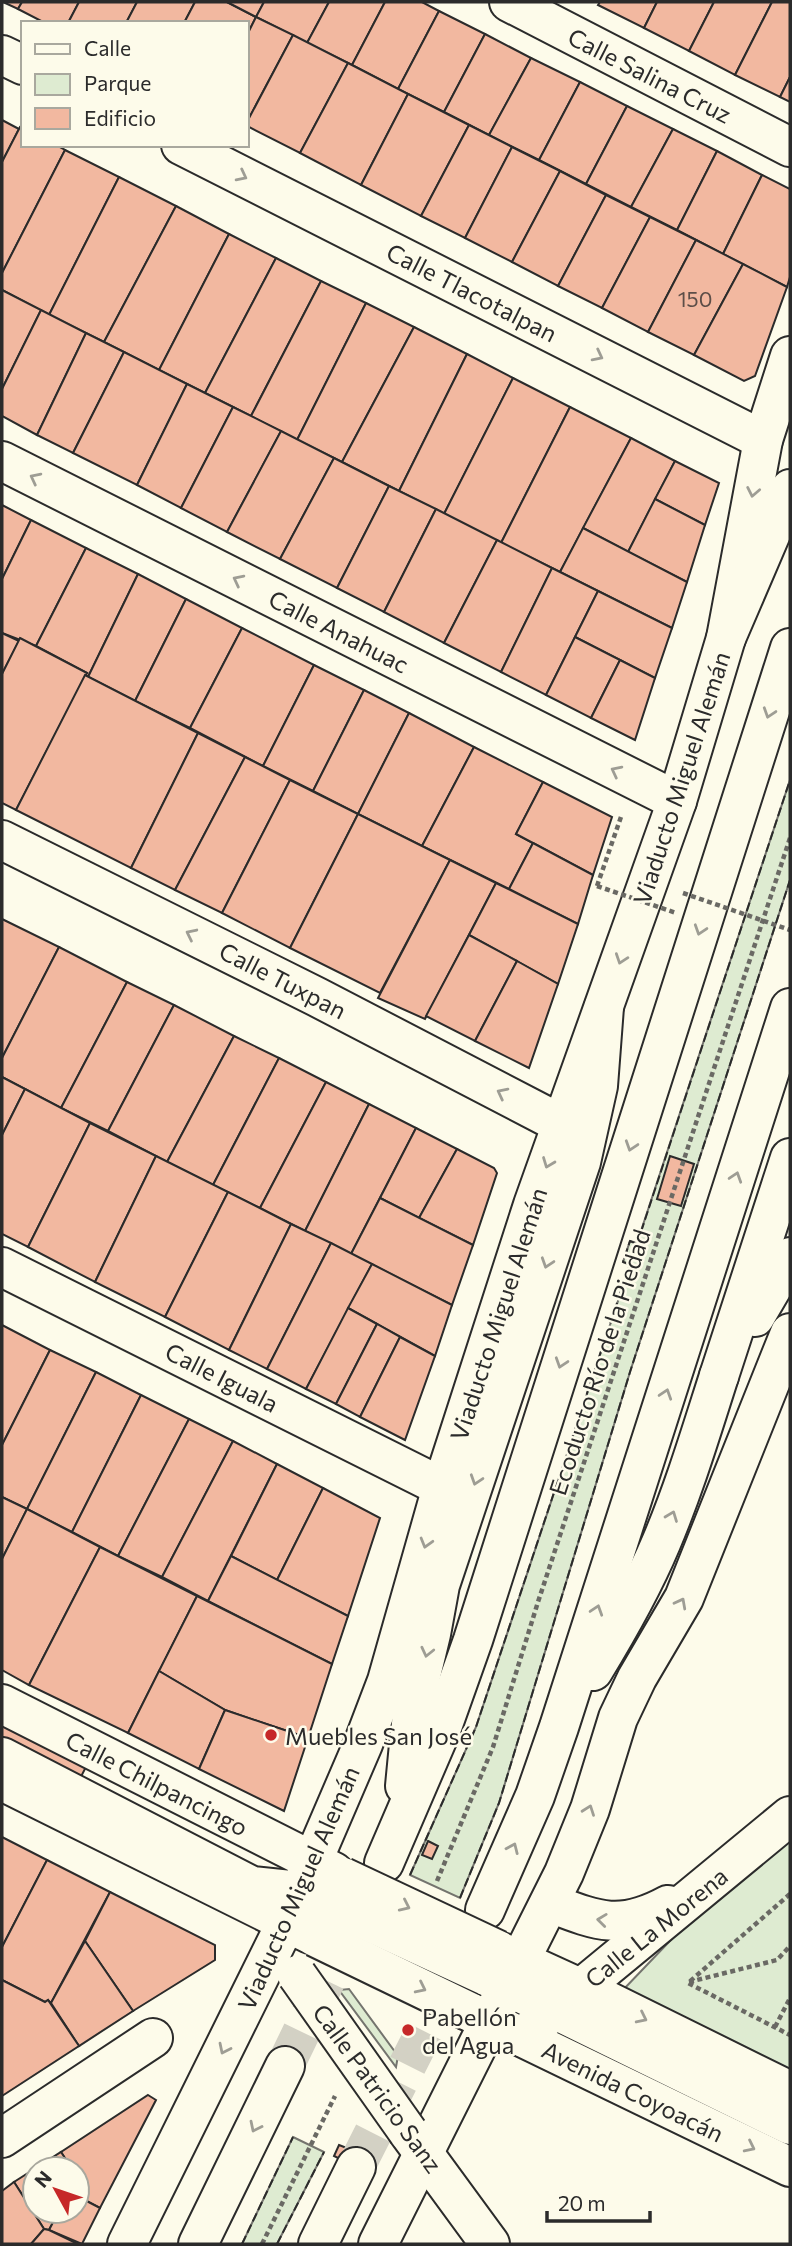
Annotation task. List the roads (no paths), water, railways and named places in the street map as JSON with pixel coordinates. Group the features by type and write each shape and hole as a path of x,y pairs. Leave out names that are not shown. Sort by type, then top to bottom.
{"main road":[{"name":"Calle Salina Cruz","path":"509,2 790,147"},
{"path":"2,55 21,64"},
{"name":"Calle Tlacotalpan","path":"185,147 763,440"},
{"name":"Viaducto Miguel Alemán","path":"127,2244 315,1899 363,1744 387,1681 442,1487 533,1205 677,801 726,638 763,440 790,356"},
{"name":"Calle Anahuac","path":"2,461 677,801"},
{"path":"726,638 790,489"},
{"path":"384,1863 440,1733 472,1640 790,648"},
{"name":"Calle Tuxpan","path":"2,840 305,990 563,1125"},
{"path":"401,1826 412,1713 440,1586 581,1162 598,1086 604,1007"},
{"path":"485,1910 536,1796 790,1007"},
{"path":"559,1727 628,1613 660,1546 790,1158"},
{"path":"719,1376 790,1258"},
{"name":"Calle Iguala","path":"2,1267 442,1487"},
{"path":"378,2244 416,2143 493,2023 503,1968 550,1903 590,1809 618,1718 637,1678 684,1598 783,1379 790,1333"},
{"name":"Calle Chilpancingo","path":"2,1704 315,1899"},
{"path":"2,1720 267,1855 315,1899"},
{"path":"2,1757 252,1886 315,1899"},
{"path":"2,1781 503,1968 790,2091"},
{"name":"Calle La Morena","path":"493,2023 569,1998 790,1816"},
{"path":"550,1903 589,1918 627,1922 654,1913 710,1882"},
{"name":"Calle Patricio Sanz","path":"315,1899 297,1975 490,2244"},
{"name":"Avenida Coyoacán","path":"315,1899 493,2023 790,2167"},
{"path":"569,1998 790,2125"},
{"path":"2,2138 153,2038"},
{"path":"198,2244 285,2066"},
{"path":"318,2244 356,2167"}],"tunnel":[{"path":"285,2066 355,1921"},
{"path":"356,2167 456,1969"}],"place":[{"name":"Muebles San José","path":"271,1735"},
{"name":"Pabellón del Agua","path":"408,2030"}]}
